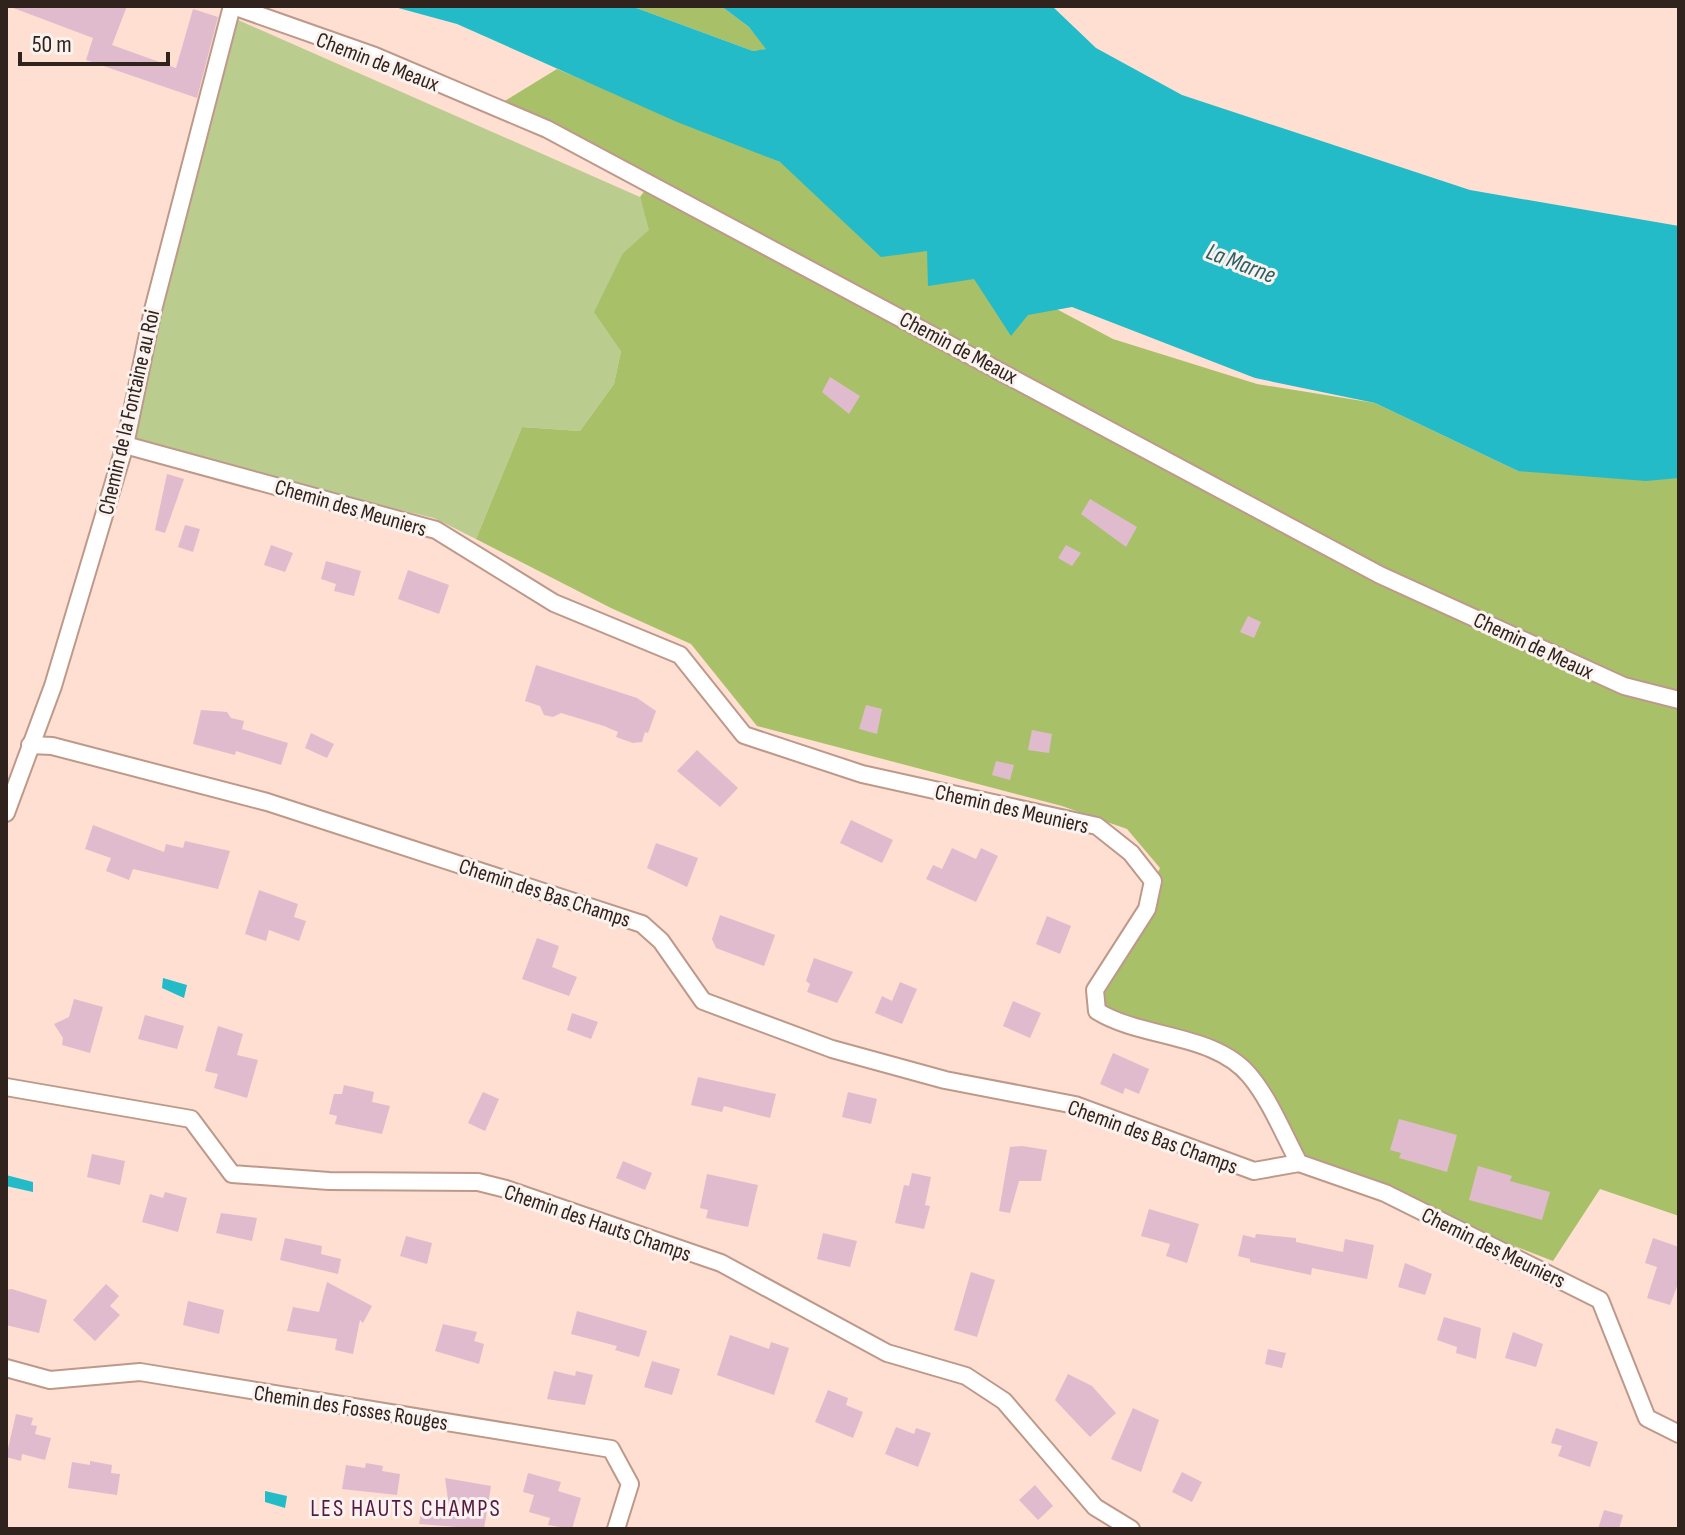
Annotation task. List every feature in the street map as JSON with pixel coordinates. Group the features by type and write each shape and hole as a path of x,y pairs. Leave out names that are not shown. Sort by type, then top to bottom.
{"street":[{"name":"Chemin de la Fontaine au Roi","path":"6,813 53,686 125,445 153,310 233,6"},
{"name":"Chemin de Meaux","path":"233,6 375,56 547,129 634,172 1380,575 1624,686 1679,700"},
{"name":"Chemin des Meuniers","path":"125,445 436,530 554,603 680,655 744,735 862,774 1097,826 1131,853 1153,881 1147,909 1095,990 1097,1011 1114,1022 1215,1051 1250,1075 1299,1163 1385,1193 1600,1300 1647,1418 1679,1434"},
{"name":"Chemin des Bas Champs","path":"30,745 52,746 267,802 642,924 661,941 703,1001 832,1049 945,1080 1075,1105 1254,1171 1299,1163"},
{"name":"Chemin des Hauts Champs","path":"6,1087 191,1119 232,1174 329,1181 478,1182 721,1263 887,1353 966,1376 987,1387 1004,1401 1095,1507 1131,1529"},
{"name":"Chemin des Fosses Rouges","path":"6,1368 50,1380 140,1372 611,1449 630,1484 616,1529"}],"green space":[{"path":"631,6 721,6 749,27 767,49 753,51"},
{"path":"229,16 640,197 650,230 623,253 621,351 614,384 580,431 522,427 476,539 434,518 125,445"},
{"path":"557,69 780,162 1113,339 1257,384 1375,403 1518,471 1679,468 1679,1216 1600,1189 1553,1261 1299,1163 1250,1075 1215,1051 1097,1011 1160,868 1127,829 1062,806 757,726 691,644 611,608 476,539 522,427 580,431 614,384 621,351 594,312 623,253 649,230 640,197 648,186 495,107"}],"water":[{"name":"La Marne","path":"391,6 631,6 753,51 766,49 749,27 721,6 1052,6 1096,48 1182,95 1470,190 1679,226 1679,478 1646,481 1518,471 1375,403 1255,378 1072,307 1028,315 1011,336 974,279 928,286 927,251 881,257 780,162 677,122 457,24"},
{"path":"163,978 187,985 184,998 162,988"},
{"path":"6,1175 33,1182 33,1192 6,1186"},
{"path":"265,1491 287,1496 285,1508 265,1502"}],"building":[{"path":"8,6 127,6 112,45 176,68 193,9 218,17 197,98 86,60 93,38"},
{"path":"830,377 860,396 849,414 822,392"},
{"path":"167,474 184,479 165,533 155,530"},
{"path":"1090,499 1137,527 1126,547 1081,514"},
{"path":"185,525 200,529 193,552 178,547"},
{"path":"271,545 293,553 285,572 264,565"},
{"path":"1066,545 1081,553 1072,566 1058,558"},
{"path":"326,561 361,571 354,596 334,591 336,584 321,579"},
{"path":"408,570 449,585 439,614 398,599"},
{"path":"1248,616 1261,622 1254,638 1240,632"},
{"path":"536,665 637,698 656,711 648,733 645,732 642,742 633,743 616,737 618,732 604,726 561,713 553,717 544,715 540,706 525,701"},
{"path":"866,705 882,709 877,734 859,729"},
{"path":"201,710 227,712 231,718 244,721 242,729 288,743 281,765 236,751 235,755 193,744"},
{"path":"1032,730 1052,734 1049,753 1028,750"},
{"path":"311,733 334,744 327,758 305,748"},
{"path":"697,750 738,788 720,807 677,771"},
{"path":"996,761 1014,765 1010,780 992,775"},
{"path":"851,820 893,840 882,863 840,843"},
{"path":"93,825 164,852 166,844 183,848 185,841 230,851 218,889 133,869 129,880 106,871 111,858 85,849"},
{"path":"656,843 698,858 687,887 647,868"},
{"path":"952,848 976,859 981,848 998,856 976,902 926,879 933,865 942,869"},
{"path":"259,890 298,904 294,917 306,921 299,941 269,930 266,941 245,934"},
{"path":"720,915 775,935 764,966 716,948 712,939"},
{"path":"1047,916 1071,926 1060,954 1036,944"},
{"path":"537,938 559,946 552,967 577,977 569,996 522,979"},
{"path":"814,958 853,972 837,1003 807,992 810,984 806,981"},
{"path":"900,982 917,989 902,1024 875,1013 882,996 892,1001"},
{"path":"74,999 103,1007 90,1053 62,1045 63,1038 54,1024 69,1017"},
{"path":"1013,1001 1041,1013 1030,1038 1003,1026"},
{"path":"572,1013 598,1022 591,1039 567,1030"},
{"path":"145,1015 184,1026 177,1049 138,1039"},
{"path":"218,1026 243,1034 237,1055 258,1060 247,1098 214,1088 218,1074 205,1071"},
{"path":"1113,1053 1149,1069 1139,1094 1125,1088 1123,1094 1100,1084"},
{"path":"698,1077 776,1094 770,1118 724,1106 722,1112 691,1105"},
{"path":"344,1085 374,1092 372,1102 390,1106 382,1134 335,1124 337,1116 329,1114 334,1094 342,1094"},
{"path":"483,1092 499,1099 485,1131 468,1123"},
{"path":"848,1092 877,1099 871,1124 842,1117"},
{"path":"1399,1119 1457,1135 1447,1172 1399,1158 1401,1153 1390,1150"},
{"path":"1010,1147 1047,1150 1041,1181 1019,1181 1010,1213 999,1211"},
{"path":"92,1154 125,1161 120,1185 87,1177"},
{"path":"623,1161 652,1173 645,1190 616,1178"},
{"path":"1478,1166 1512,1176 1510,1181 1550,1192 1542,1220 1469,1200"},
{"path":"912,1173 931,1177 925,1205 930,1206 924,1229 895,1223 904,1185 909,1186"},
{"path":"707,1174 758,1185 748,1227 706,1218 708,1210 700,1208"},
{"path":"165,1192 187,1198 178,1232 142,1222 150,1194 163,1198"},
{"path":"1149,1209 1199,1224 1187,1263 1166,1256 1170,1244 1141,1236"},
{"path":"221,1213 257,1218 252,1241 216,1233"},
{"path":"823,1233 857,1241 850,1267 817,1259"},
{"path":"1256,1234 1296,1238 1296,1242 1343,1252 1345,1239 1374,1245 1367,1279 1312,1268 1311,1275 1250,1262 1250,1259 1238,1256 1243,1235 1255,1238"},
{"path":"406,1236 432,1243 427,1264 400,1256"},
{"path":"285,1238 322,1246 321,1254 341,1259 338,1274 280,1260"},
{"path":"1653,1238 1679,1247 1679,1281 1670,1305 1647,1298 1657,1267 1645,1263"},
{"path":"1405,1263 1432,1274 1425,1295 1398,1287"},
{"path":"971,1272 995,1280 977,1337 954,1330"},
{"path":"327,1282 372,1306 363,1323 360,1320 353,1354 335,1350 337,1339 287,1331 293,1307 319,1312"},
{"path":"106,1284 119,1296 110,1306 120,1315 95,1341 73,1320"},
{"path":"6,1290 47,1300 39,1333 6,1325"},
{"path":"188,1301 224,1310 219,1334 183,1325"},
{"path":"577,1311 647,1331 639,1357 615,1350 617,1346 571,1334"},
{"path":"1444,1317 1481,1328 1476,1359 1456,1353 1457,1347 1437,1340"},
{"path":"443,1324 477,1332 474,1341 484,1344 479,1364 435,1351"},
{"path":"1513,1332 1543,1344 1536,1367 1505,1358"},
{"path":"730,1335 769,1349 771,1342 789,1348 774,1395 717,1375"},
{"path":"1268,1349 1286,1353 1282,1368 1265,1364"},
{"path":"652,1361 680,1369 672,1395 644,1387"},
{"path":"554,1371 575,1376 576,1371 593,1375 585,1405 547,1399"},
{"path":"1068,1374 1092,1386 1116,1413 1090,1437 1055,1400"},
{"path":"828,1390 848,1398 846,1405 863,1412 853,1438 815,1422"},
{"path":"1133,1408 1159,1420 1141,1472 1111,1459"},
{"path":"16,1414 33,1418 31,1425 37,1426 35,1434 51,1438 45,1460 22,1454 21,1461 6,1457"},
{"path":"896,1427 914,1434 916,1428 931,1433 918,1467 885,1454"},
{"path":"1556,1428 1598,1442 1590,1467 1558,1456 1562,1446 1551,1443"},
{"path":"90,1461 112,1465 111,1473 120,1474 117,1495 68,1488 72,1462 90,1465"},
{"path":"366,1463 383,1466 382,1471 400,1474 397,1495 342,1489 346,1465 365,1468"},
{"path":"1182,1472 1202,1482 1192,1502 1172,1492"},
{"path":"528,1473 561,1482 558,1491 581,1498 572,1529 548,1525 550,1518 529,1512 534,1495 523,1492"},
{"path":"445,1478 491,1486 484,1529 419,1524 423,1503 449,1507"},
{"path":"1035,1485 1053,1506 1038,1520 1019,1500"},
{"path":"1604,1510 1623,1515 1619,1529 1598,1529"}],"district":[{"name":"LES HAUTS CHAMPS","path":"406,1508"}]}
